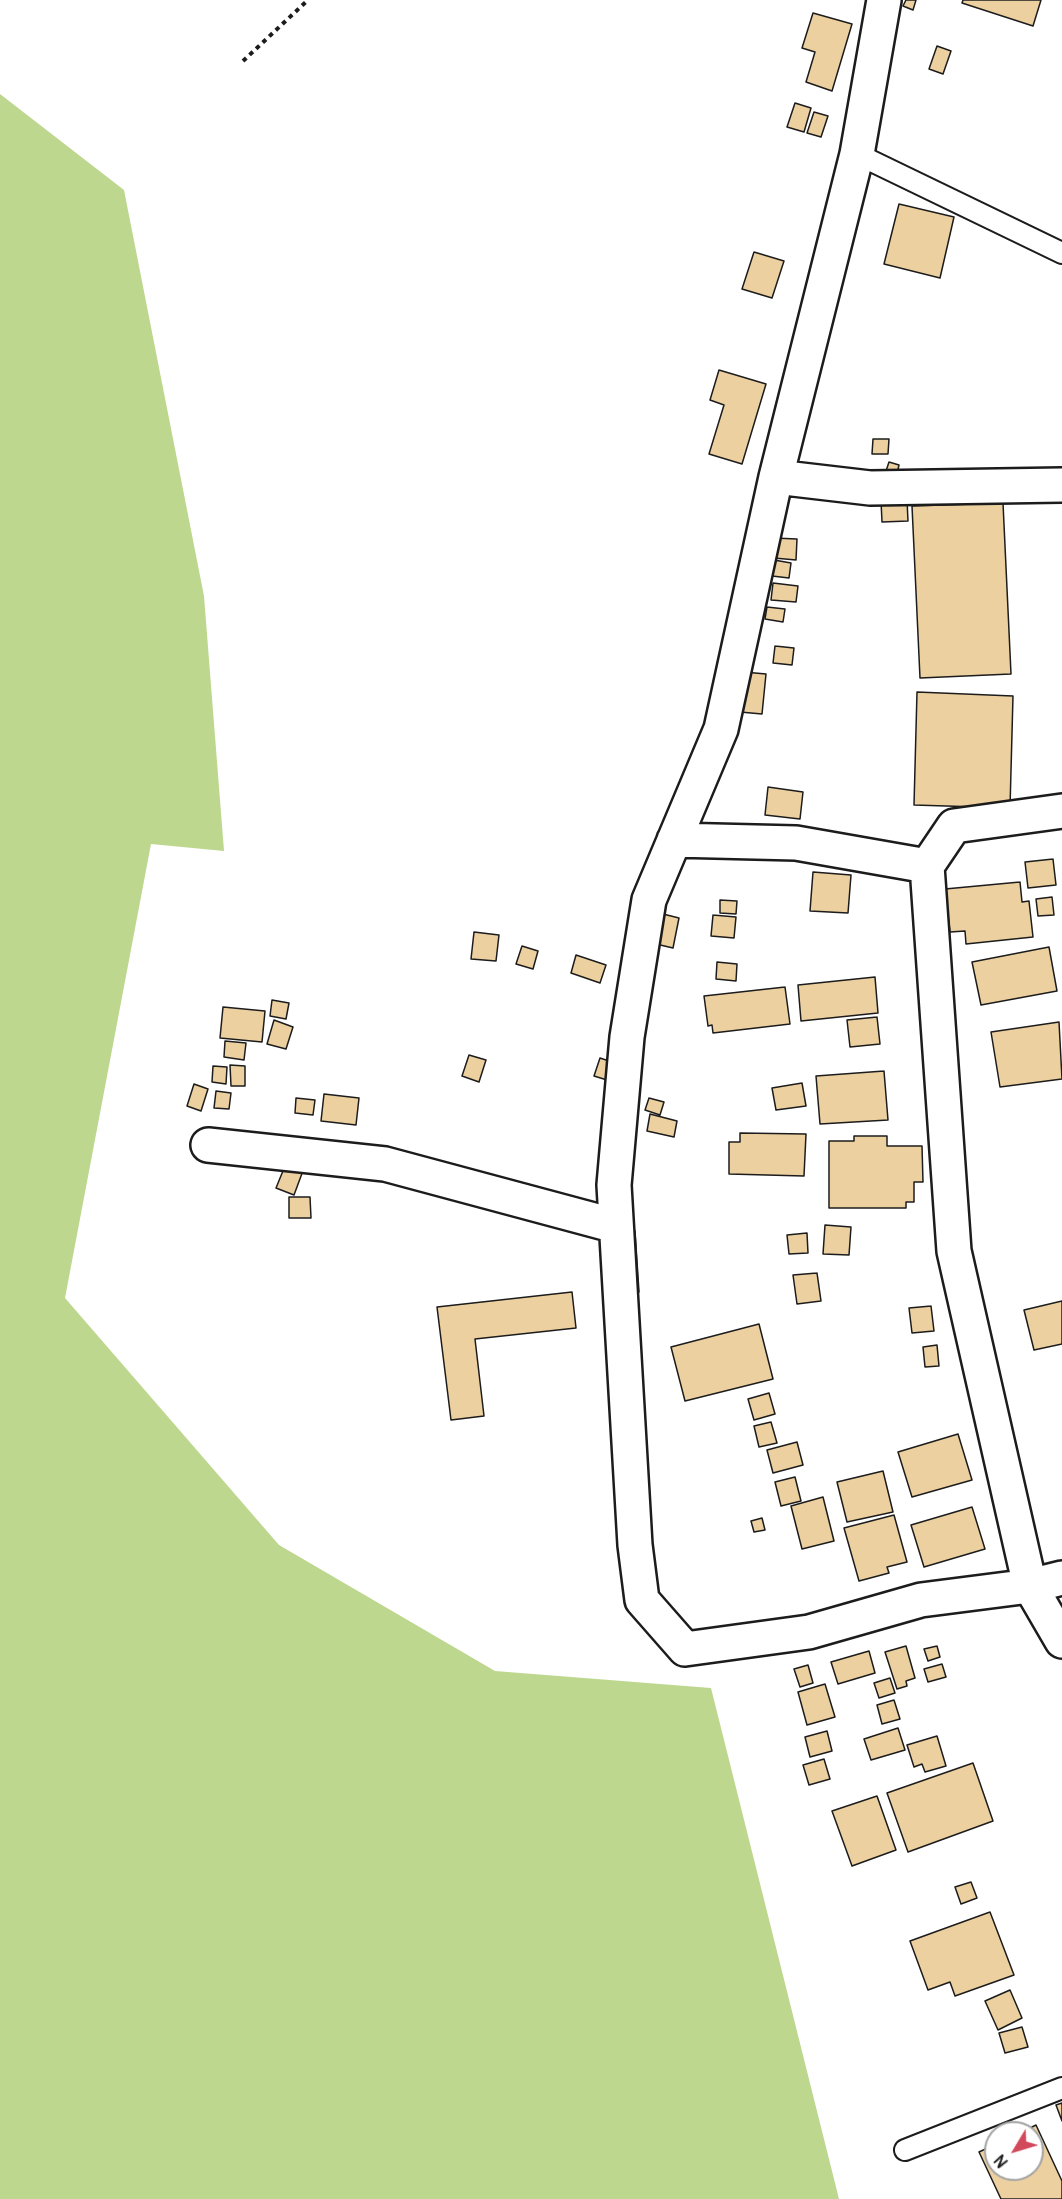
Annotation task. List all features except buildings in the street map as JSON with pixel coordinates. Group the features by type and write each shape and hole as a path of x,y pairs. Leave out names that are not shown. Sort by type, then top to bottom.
{"street":[{"path":"884,0 857,154 776,477 721,729 649,900 627,1036 614,1185 635,1545 642,1600 685,1649 808,1632 921,1600 1030,1586 1062,1578"},
{"path":"776,477 870,489 1062,485"},
{"path":"1062,811 954,826 927,866 954,1251 1030,1586 1062,1641"},
{"path":"674,840 795,843 927,866"},
{"path":"208,1145 385,1164 616,1226"}],"lane":[{"path":"857,154 1062,253"},
{"path":"905,2150 1062,2088"}],"path":[{"path":"243,61 308,0"}],"green space":[{"path":"0,94 124,190 204,596 224,851 151,844 65,1298 279,1545 495,1671 711,1688 839,2199 0,2199"}]}
